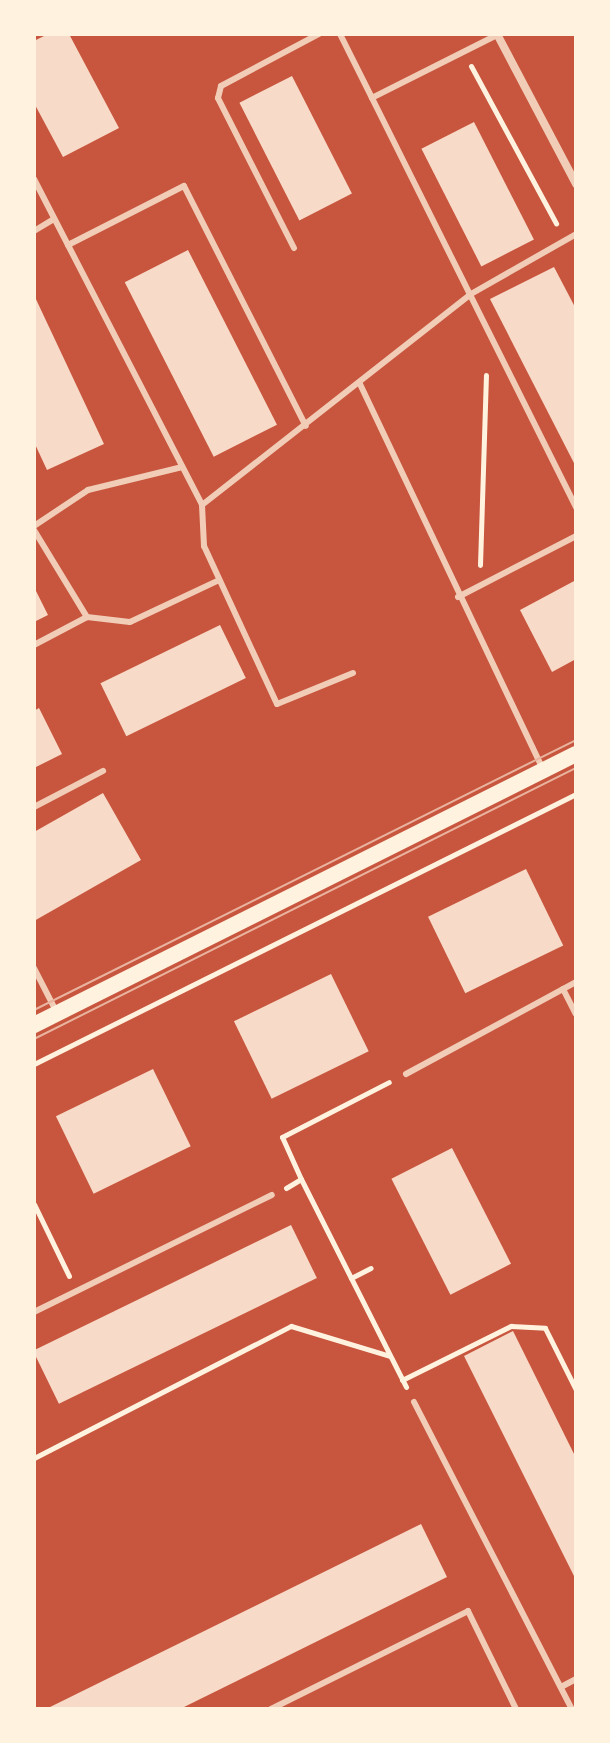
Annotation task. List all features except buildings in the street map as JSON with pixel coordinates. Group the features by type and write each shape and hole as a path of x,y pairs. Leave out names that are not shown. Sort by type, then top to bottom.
{"main road":[{"path":"34,1025 576,754"}],"street":[{"path":"497,35 576,184"}],"lane":[{"path":"294,248 218,98 221,86 319,34"},
{"path":"340,34 576,508"},
{"path":"372,98 497,35"},
{"path":"34,179 202,505 204,546 217,581 277,704 353,673"},
{"path":"68,245 184,186 306,426"},
{"path":"34,231 54,219"},
{"path":"202,505 471,294 576,234"},
{"path":"360,384 458,597 543,770"},
{"path":"87,617 34,528 88,490 182,467"},
{"path":"458,597 576,536"},
{"path":"34,645 87,617 130,622 217,581"},
{"path":"34,807 103,771"},
{"path":"34,968 57,1013"},
{"path":"406,1074 576,982"},
{"path":"563,989 576,1014"},
{"path":"34,1312 272,1195"},
{"path":"414,1402 572,1709"},
{"path":"271,1709 468,1611 516,1709"},
{"path":"561,1687 576,1679"}],"path":[{"path":"463,52 564,239"},
{"path":"480,586 488,327"},
{"path":"34,1064 576,794"},
{"path":"406,1074 282,1137 414,1402"},
{"path":"272,1195 301,1179"},
{"path":"34,1204 76,1291"},
{"path":"351,1278 371,1268"},
{"path":"34,1458 291,1326 390,1356"},
{"path":"402,1380 511,1326 545,1328 576,1390"},
{"path":"566,1370 576,1365"}],"tram line":[{"path":"34,1010 576,740"},
{"path":"34,1039 576,768"}]}
